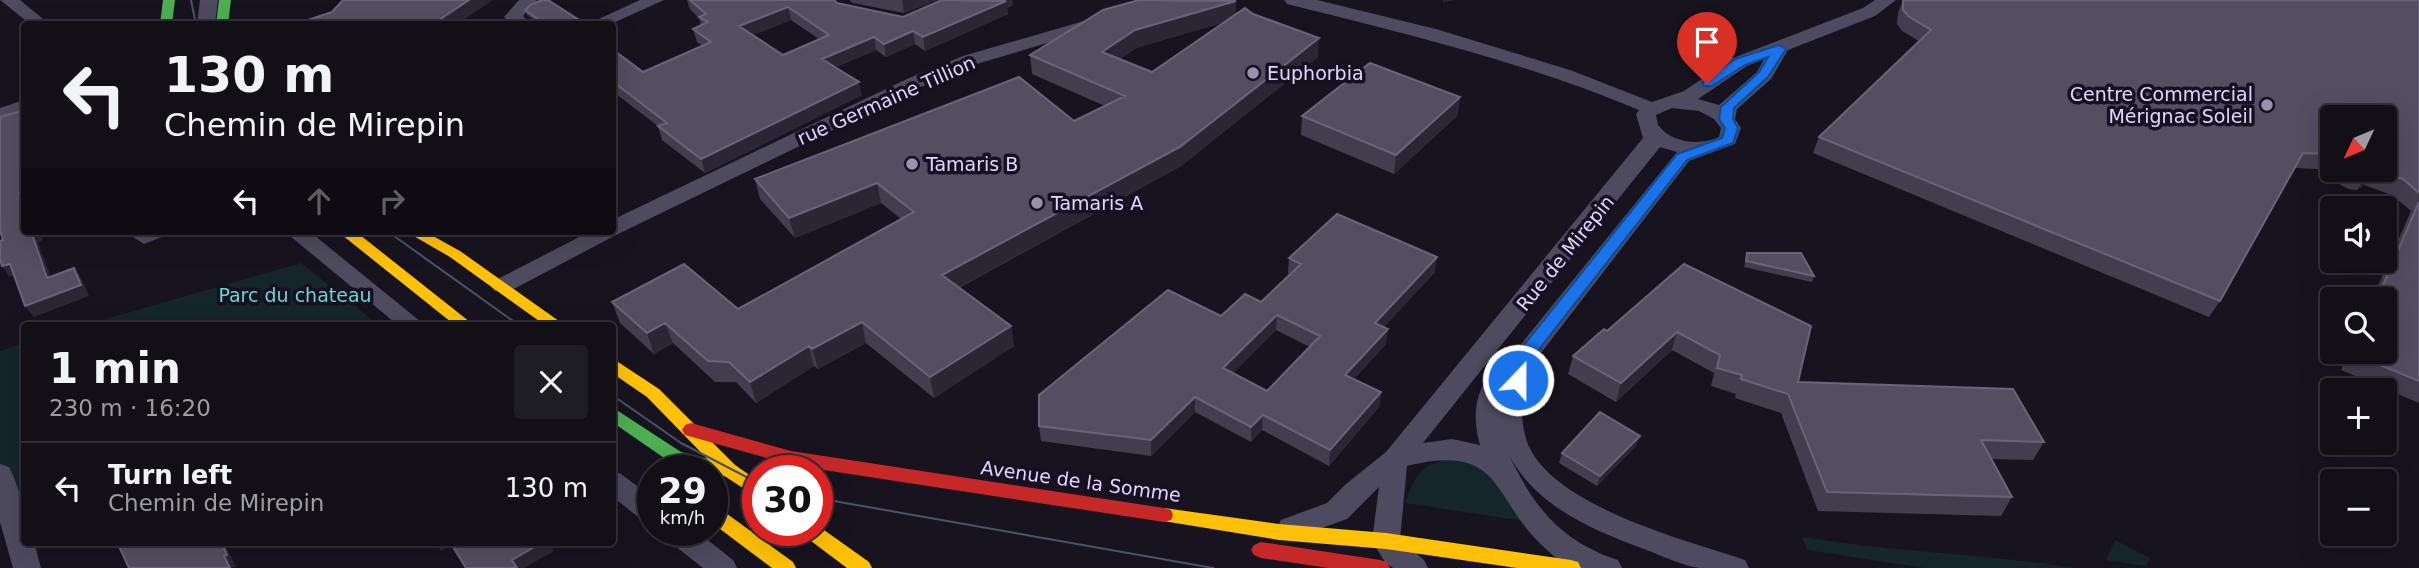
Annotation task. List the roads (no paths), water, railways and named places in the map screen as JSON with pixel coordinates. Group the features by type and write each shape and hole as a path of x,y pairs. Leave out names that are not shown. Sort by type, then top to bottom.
{"main road":[{"path":"166,21 169,0"},
{"path":"222,21 225,0"},
{"path":"350,235 462,322"},
{"path":"419,235 502,286 552,322"},
{"name":"Avenue de la Somme","path":"616,367 653,393 691,430 791,458 1279,532 1383,555"},
{"path":"616,416 676,457 742,472"},
{"path":"691,430 729,470 742,479"},
{"path":"728,525 786,568"},
{"path":"832,546 862,568"},
{"name":"Avenue de la Somme","path":"1250,548 1571,568"}],"street":[{"path":"9,0 36,21"},
{"path":"206,21 209,0"},
{"path":"518,21 513,18 528,0"},
{"path":"604,21 655,0"},
{"path":"1293,0 1415,27 1577,76 1650,119 1671,144 1701,149"},
{"path":"1650,119 1671,102 1691,94 1740,62 1869,12 1887,0"},
{"name":"rue Germaine Tillion","path":"616,227 916,82 970,60 1114,17"},
{"path":"1671,102 1708,107 1726,119 1727,107 1764,75 1779,49"},
{"path":"0,114 21,107"},
{"name":"Rue de Mirepin","path":"1279,532 1311,523 1337,511 1355,491 1395,459 1651,145 1653,138 1650,119"},
{"name":"Rue de Mirepin","path":"1608,568 1583,561 1568,552 1541,526 1504,475 1492,442 1487,419 1488,404 1492,389 1502,373 1522,359 1682,157 1728,140 1731,128 1726,119"},
{"path":"300,235 410,322"},
{"name":"rue Germaine Tillion","path":"502,286 600,235"},
{"path":"1522,359 1509,398 1510,419 1516,444 1531,469 1550,489 1586,514 1614,528 1735,568"},
{"path":"1414,568 1383,555 1395,459 1449,448 1468,450 1488,459 1504,475"},
{"path":"0,474 27,568"},
{"path":"616,484 637,501"},
{"path":"695,546 723,568"}],"tram line":[{"path":"191,0 195,21"},
{"path":"393,235 514,322"},
{"path":"616,398 681,443 742,475"},
{"path":"833,501 1213,568"}],"place":[{"name":"Euphorbia","path":"1253,73"},
{"name":"Centre Commercial Mérignac Soleil","path":"2267,105"},
{"name":"Tamaris B","path":"912,164"},
{"name":"Tamaris A","path":"1037,203"}],"park label":[{"name":"Parc du chateau","path":"295,295"}]}
